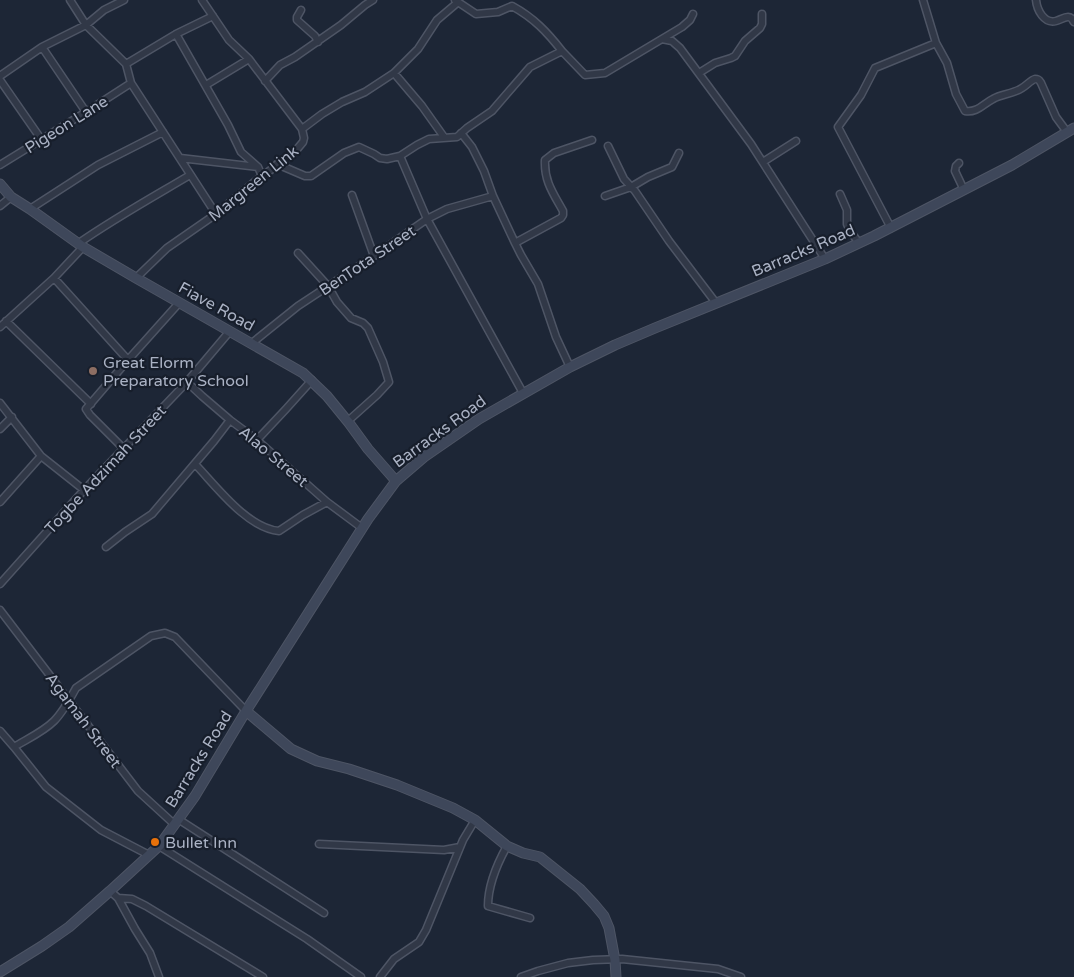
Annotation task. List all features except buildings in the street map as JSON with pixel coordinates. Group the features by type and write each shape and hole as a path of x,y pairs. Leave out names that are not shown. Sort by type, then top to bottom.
{"street":[{"path":"70,0 86,25 126,64 131,83 216,214"},
{"path":"41,139 0,78 42,47 86,25 104,10 124,0"},
{"name":"Margreen Link","path":"136,278 167,248 216,214 262,176 293,154 300,148 304,138 302,129 250,59 229,40 202,0"},
{"path":"265,80 280,65 295,58 318,42 373,0"},
{"path":"923,0 936,44 946,62 956,94 965,111 975,111 996,97 1015,93 1037,79 1041,83 1056,117 1070,130"},
{"path":"1036,0 1039,12 1046,19 1056,21 1069,17 1074,22"},
{"path":"302,129 322,114 342,102 365,92 394,72 418,49 437,20 456,1 476,14 498,12 512,3 548,32 584,75 605,72 687,24 693,14"},
{"path":"301,10 297,20 315,36 318,42"},
{"path":"699,73 715,63 735,56 746,41 760,28 762,14"},
{"path":"126,64 176,34 213,16"},
{"path":"176,34 242,152 258,167 262,176"},
{"path":"662,39 675,43 699,73 751,144 825,259"},
{"path":"891,228 838,127 860,95 875,68 936,44"},
{"path":"42,47 86,112"},
{"path":"278,164 305,176 311,176 344,153 359,147 380,158 387,159 400,156 429,139 457,137 492,111 530,68 562,51"},
{"path":"206,85 250,59"},
{"path":"394,72 444,137"},
{"name":"Pigeon Lane","path":"0,165 131,83"},
{"name":"Barracks Road","path":"0,972 62,932 110,892 158,846 195,796 246,711 362,528 396,481 424,457 479,419 570,366 623,342 825,259 891,228 1012,164 1070,130"},
{"path":"30,209 98,165 163,132"},
{"path":"461,133 472,147 515,243 538,284 556,337 570,366"},
{"path":"515,243 563,215 562,209 548,183 545,160 554,153 592,140"},
{"path":"763,162 796,141"},
{"path":"608,146 624,178 716,303"},
{"path":"605,196 631,187 648,177 672,167 678,153"},
{"path":"400,156 427,219 523,393"},
{"path":"180,158 258,167"},
{"path":"959,164 955,170 964,190"},
{"path":"0,328 54,278 81,245 112,220 190,175"},
{"name":"Fiave Road","path":"0,184 11,197 81,245 303,373 327,396 368,449 396,481"},
{"path":"840,194 847,210 847,224 859,243"},
{"path":"352,195 374,256"},
{"name":"BenTota Street","path":"252,343 298,306 427,219 446,209 493,196"},
{"path":"0,206 11,197"},
{"path":"298,253 328,286 337,302 351,318 363,323 368,328 383,362 389,382 348,421"},
{"path":"54,278 128,360"},
{"path":"124,448 86,409 179,302"},
{"path":"6,321 91,404"},
{"name":"Togbe Adzimah Street","path":"0,584 84,490 187,382 230,331"},
{"path":"257,440 312,380"},
{"name":"Alao Street","path":"187,382 230,420 257,440 327,502 362,528"},
{"path":"0,403 41,456 84,490"},
{"path":"0,428 12,417"},
{"path":"106,547 152,514 230,420"},
{"path":"0,502 41,456"},
{"path":"195,464 243,515 262,527 279,531 327,502"},
{"name":"Agamah Street","path":"0,610 138,791 176,822 324,913"},
{"path":"14,747 55,720 76,688 151,636 165,633 175,637 246,711 291,749 317,761 349,769 397,785 453,808 475,820 508,846 523,853 540,857 580,889 604,916 609,928 616,977"},
{"path":"0,731 46,787 101,830 149,855"},
{"path":"380,977 394,959 418,942 426,930 463,840 475,820"},
{"path":"319,844 444,850 460,847"},
{"path":"158,846 307,939 361,977"},
{"path":"508,846 493,876 488,896 488,906 530,918"},
{"path":"110,892 118,898 150,953 160,977"},
{"path":"118,898 132,899 146,906 263,977"},
{"path":"520,977 568,963 593,960 622,960 718,969 741,977"}],"place":[{"name":"Great Elorm Preparatory School","path":"93,371"},
{"name":"Bullet Inn","path":"155,842"}]}
